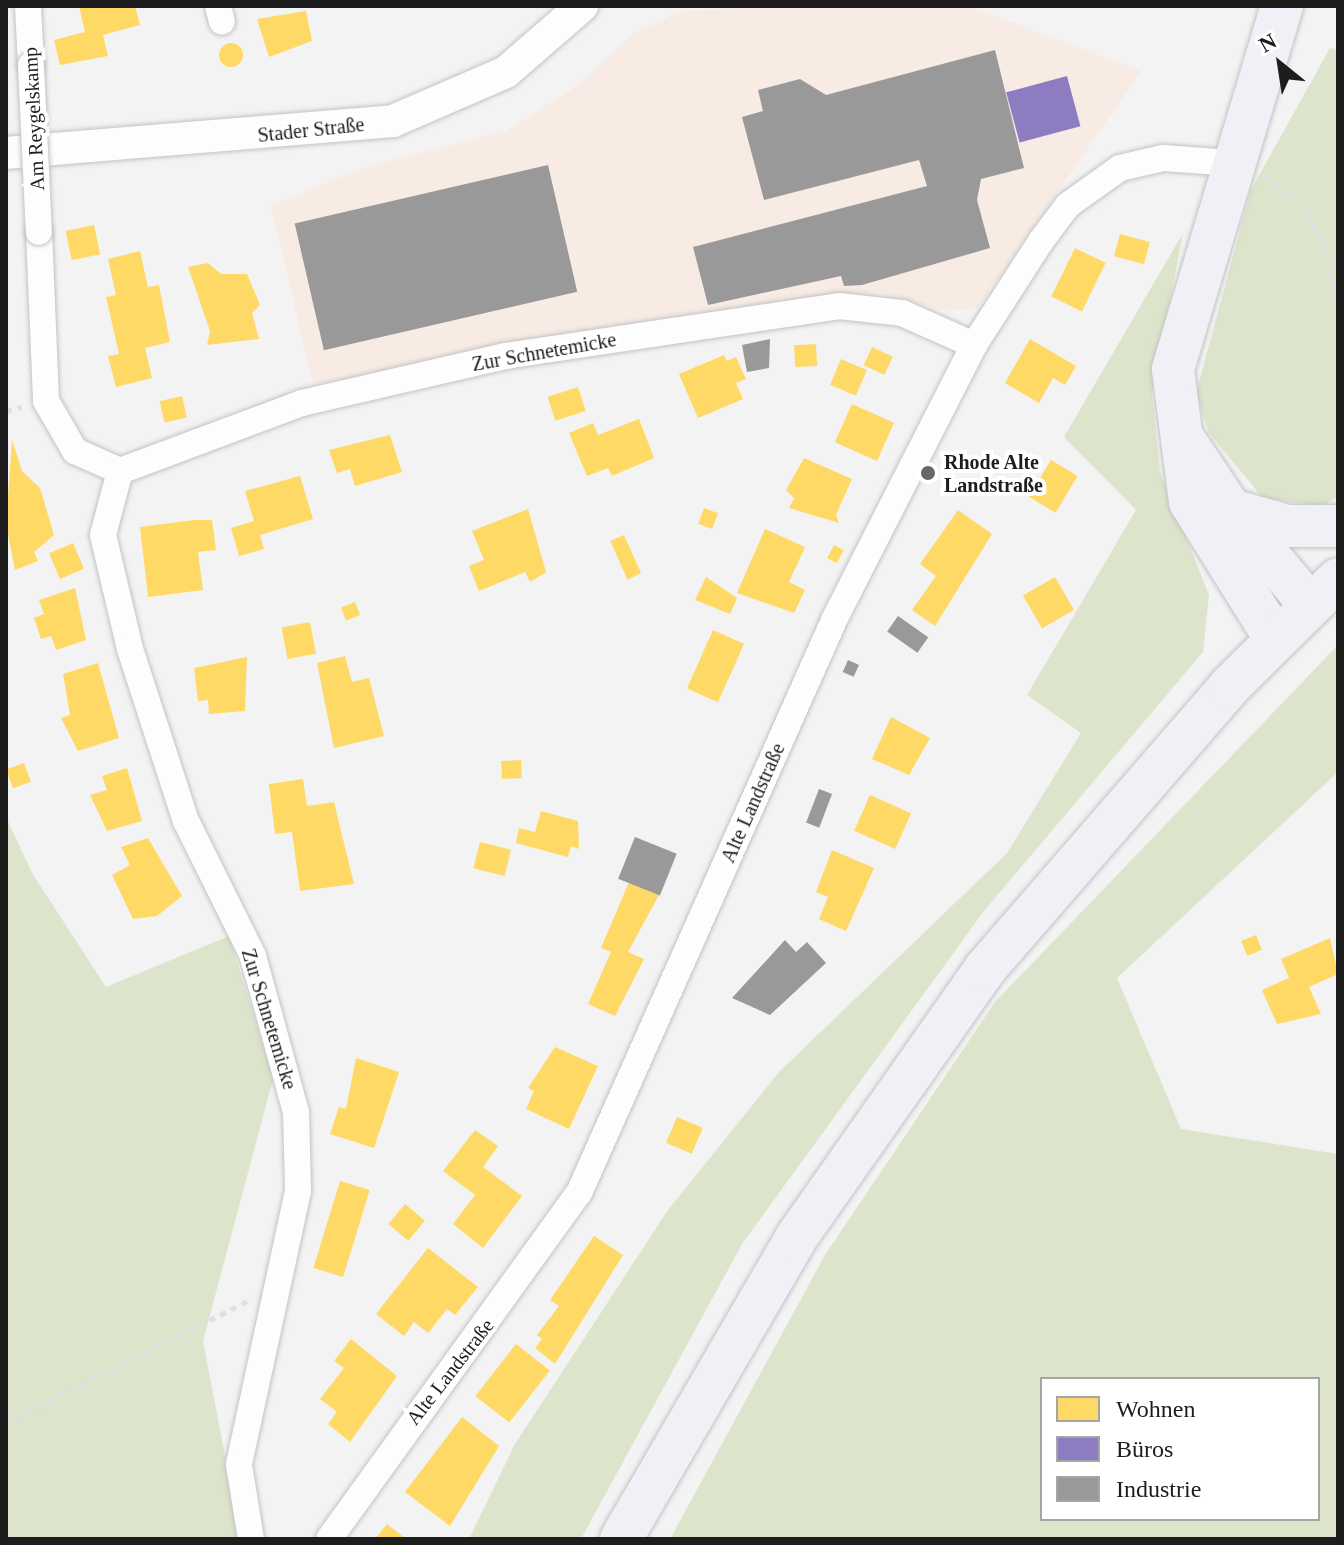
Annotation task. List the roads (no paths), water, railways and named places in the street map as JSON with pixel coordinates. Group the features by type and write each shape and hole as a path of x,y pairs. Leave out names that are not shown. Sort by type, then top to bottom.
{"main road":[{"path":"1275,638 1190,502 1174,424 1179,333 1282,6"},
{"path":"621,1539 796,1238 985,969 1050,886 1275,638 1324,591 1231,510 1174,424"},
{"path":"1231,510 1288,526 1338,526"}],"street":[{"name":"Am Reygelskamp","path":"28,6 46,401 75,451 120,471"},
{"name":"Stader Straße","path":"6,153 393,121 506,72 582,6"},
{"name":"Alte Landstraße","path":"329,1539 579,1193 835,618 974,345 1041,241 1083,192 1140,161 1232,163"},
{"name":"Zur Schnetemicke","path":"251,1539 239,1465 245,1413 281,1286 298,1191 296,1112 253,956 186,821 130,649 103,535 120,471 302,403 476,363 839,306 902,313 974,345"}],"place":[{"name":"Rhode Alte Landstraße","path":"928,473"}]}
